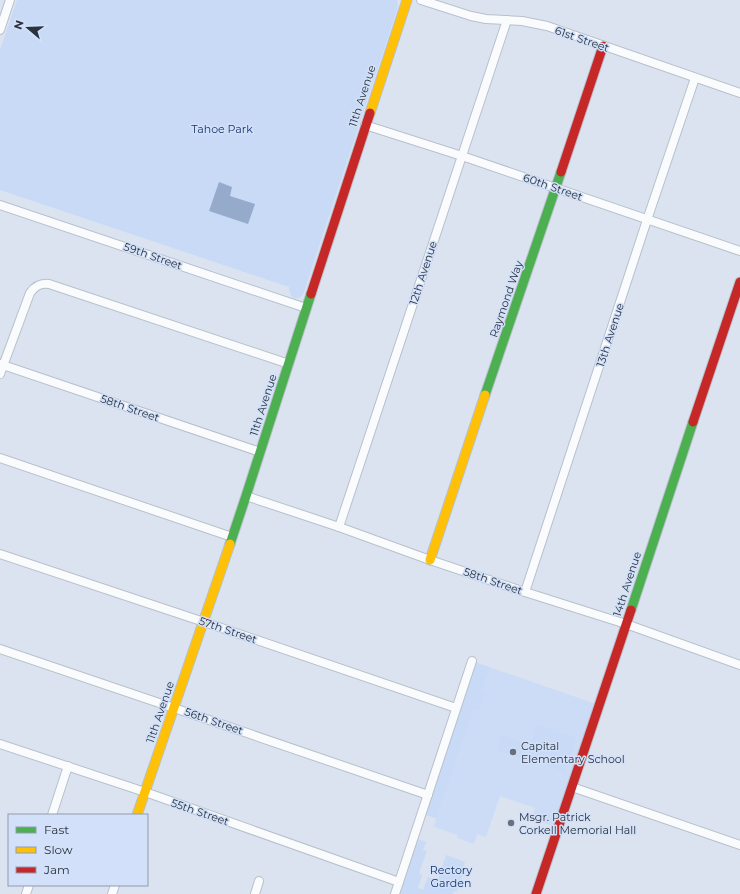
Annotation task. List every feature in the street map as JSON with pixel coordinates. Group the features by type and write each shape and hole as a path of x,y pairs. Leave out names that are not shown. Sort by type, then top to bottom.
{"street":[{"name":"11th Avenue","path":"137,814 246,496 365,125 407,0"},
{"name":"61st Street","path":"421,0 471,16 537,24 740,93"},
{"path":"0,30 6,2"},
{"name":"12th Avenue","path":"339,527 507,20"},
{"name":"Raymond Way","path":"430,560 603,46"},
{"name":"13th Avenue","path":"525,592 695,78"},
{"name":"60th Street","path":"365,125 462,156 740,251"},
{"name":"59th Street","path":"0,205 306,308"},
{"name":"14th Avenue","path":"536,894 740,282"},
{"path":"0,374 2,365 30,293 39,284 45,283 289,364"},
{"name":"58th Street","path":"2,365 260,452"},
{"path":"0,458 232,537"},
{"name":"58th Street","path":"246,496 339,527 430,560 626,624 740,665"},
{"name":"57th Street","path":"0,554 456,708"},
{"name":"56th Street","path":"0,649 428,796"},
{"path":"395,894 472,662"},
{"name":"55th Street","path":"0,744 144,792 399,882"},
{"path":"52,814 68,766"},
{"path":"572,787 740,845"},
{"path":"254,894 259,881"}],"shaded area":[{"path":"219,182 232,187 230,196 255,204 248,224 209,211"},
{"name":"Capital Elementary School","path":"472,661 599,705 558,828 532,819 535,808 500,796 486,837 477,834 474,844 457,838 458,835 434,827 436,818 422,813"}],"green space":[{"name":"Tahoe Park","path":"17,0 397,0 397,10 303,295 295,298 291,296 289,287 0,190 0,50"},
{"path":"476,663 490,667 481,692 485,694 479,711 473,709 436,818 426,815"},
{"path":"537,725 556,731 545,764 526,758"},
{"path":"557,731 576,738 565,772 546,765"},
{"path":"502,735 525,743 520,758 497,751"},
{"name":"Rectory Garden","path":"418,839 426,842 423,850 427,851 419,873 422,875 418,888 423,890 428,877 438,880 446,855 465,862 461,872 463,873 457,892 454,891 453,894 400,894"}],"traffic: fast":[{"path":"485,395 561,172"},
{"path":"230,544 311,294"},
{"path":"631,610 693,422"}],"traffic: slow":[{"path":"370,113 407,0"},
{"path":"430,560 485,395"},
{"path":"137,814 230,544"}],"traffic: jam":[{"path":"561,172 603,46"},
{"path":"311,294 370,113"},
{"path":"693,422 740,282"},
{"path":"536,894 631,610"}],"place":[{"name":"Capital Elementary School","path":"513,752"},
{"name":"Msgr. Patrick Corkell Memorial Hall","path":"511,823"}]}
